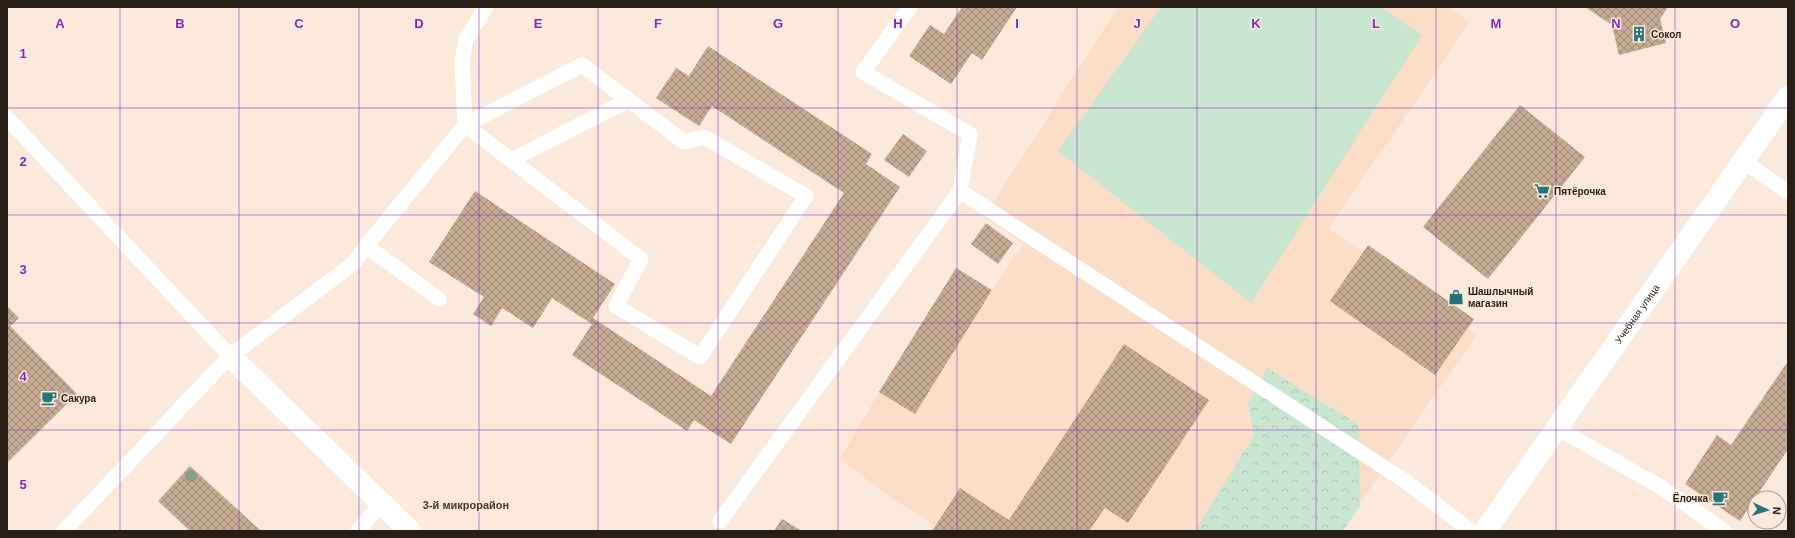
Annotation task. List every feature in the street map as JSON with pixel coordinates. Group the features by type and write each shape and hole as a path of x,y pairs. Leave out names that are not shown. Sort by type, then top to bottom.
{"street":[{"name":"Учебная улица","path":"1485,531 1788,97"},
{"path":"230,356 410,531"}],"lane":[{"path":"465,125 462,62 466,39 486,7"},
{"path":"720,521 960,191 970,134 863,72 910,7"},
{"path":"64,531 230,356 354,263 366,246 465,125 582,65 684,142 704,137 806,196 700,357 616,306 642,259 465,125"},
{"path":"511,160 629,100"},
{"path":"7,118 230,356"},
{"path":"1743,161 1788,192"},
{"path":"960,191 1401,478 1471,531"},
{"path":"366,246 440,300"},
{"path":"1557,428 1659,486 1724,531"},
{"path":"358,531 381,503"}],"shaded area":[{"path":"1118,7 1449,7 1470,22 1329,228 1477,334 1341,531 932,531 935,526 891,498 840,459 879,392 915,414 992,290 1024,244 984,217"}],"green space":[{"path":"1161,7 1381,7 1422,35 1251,303 1058,151"},
{"path":"1267,368 1359,425 1360,506 1343,531 1195,531 1254,435 1248,404"}],"building":[{"path":"962,7 1017,7 982,60 972,53 951,84 909,56 930,25 944,34"},
{"name":"Сокол","path":"1585,7 1668,7 1660,19 1666,43 1619,55 1612,25"},
{"path":"708,46 872,154 866,164 900,187 731,444 694,420 687,431 572,355 592,324 552,298 533,328 502,308 491,326 473,314 484,297 429,262 475,191 615,284 593,318 711,396 844,193 712,106 699,126 656,98 676,68 689,76"},
{"path":"1520,105 1585,157 1488,279 1423,227"},
{"path":"903,134 927,151 909,177 884,160"},
{"path":"986,223 1013,243 998,264 971,244"},
{"path":"1368,245 1474,319 1435,375 1330,301"},
{"path":"956,268 992,290 915,414 879,392"},
{"path":"7,306 19,318 10,326 77,394 7,463"},
{"path":"1124,344 1209,400 1128,523 1105,508 1089,531 932,531 960,488 1009,520"},
{"path":"1788,361 1788,449 1761,490 1747,490 1747,510 1740,521 1685,484 1717,435 1731,445"},
{"path":"190,466 261,531 190,531 158,501"},
{"path":"782,519 802,531 774,531"}],"place":[{"name":"Сокол","path":"1639,34"},
{"name":"Пятёрочка","path":"1542,191"},
{"name":"Шашлычный магазин","path":"1456,297"},
{"name":"Сакура","path":"49,398"},
{"name":"Ёлочка","path":"1720,498"}],"district":[{"name":"3-й микрорайон","path":"466,505"}]}
